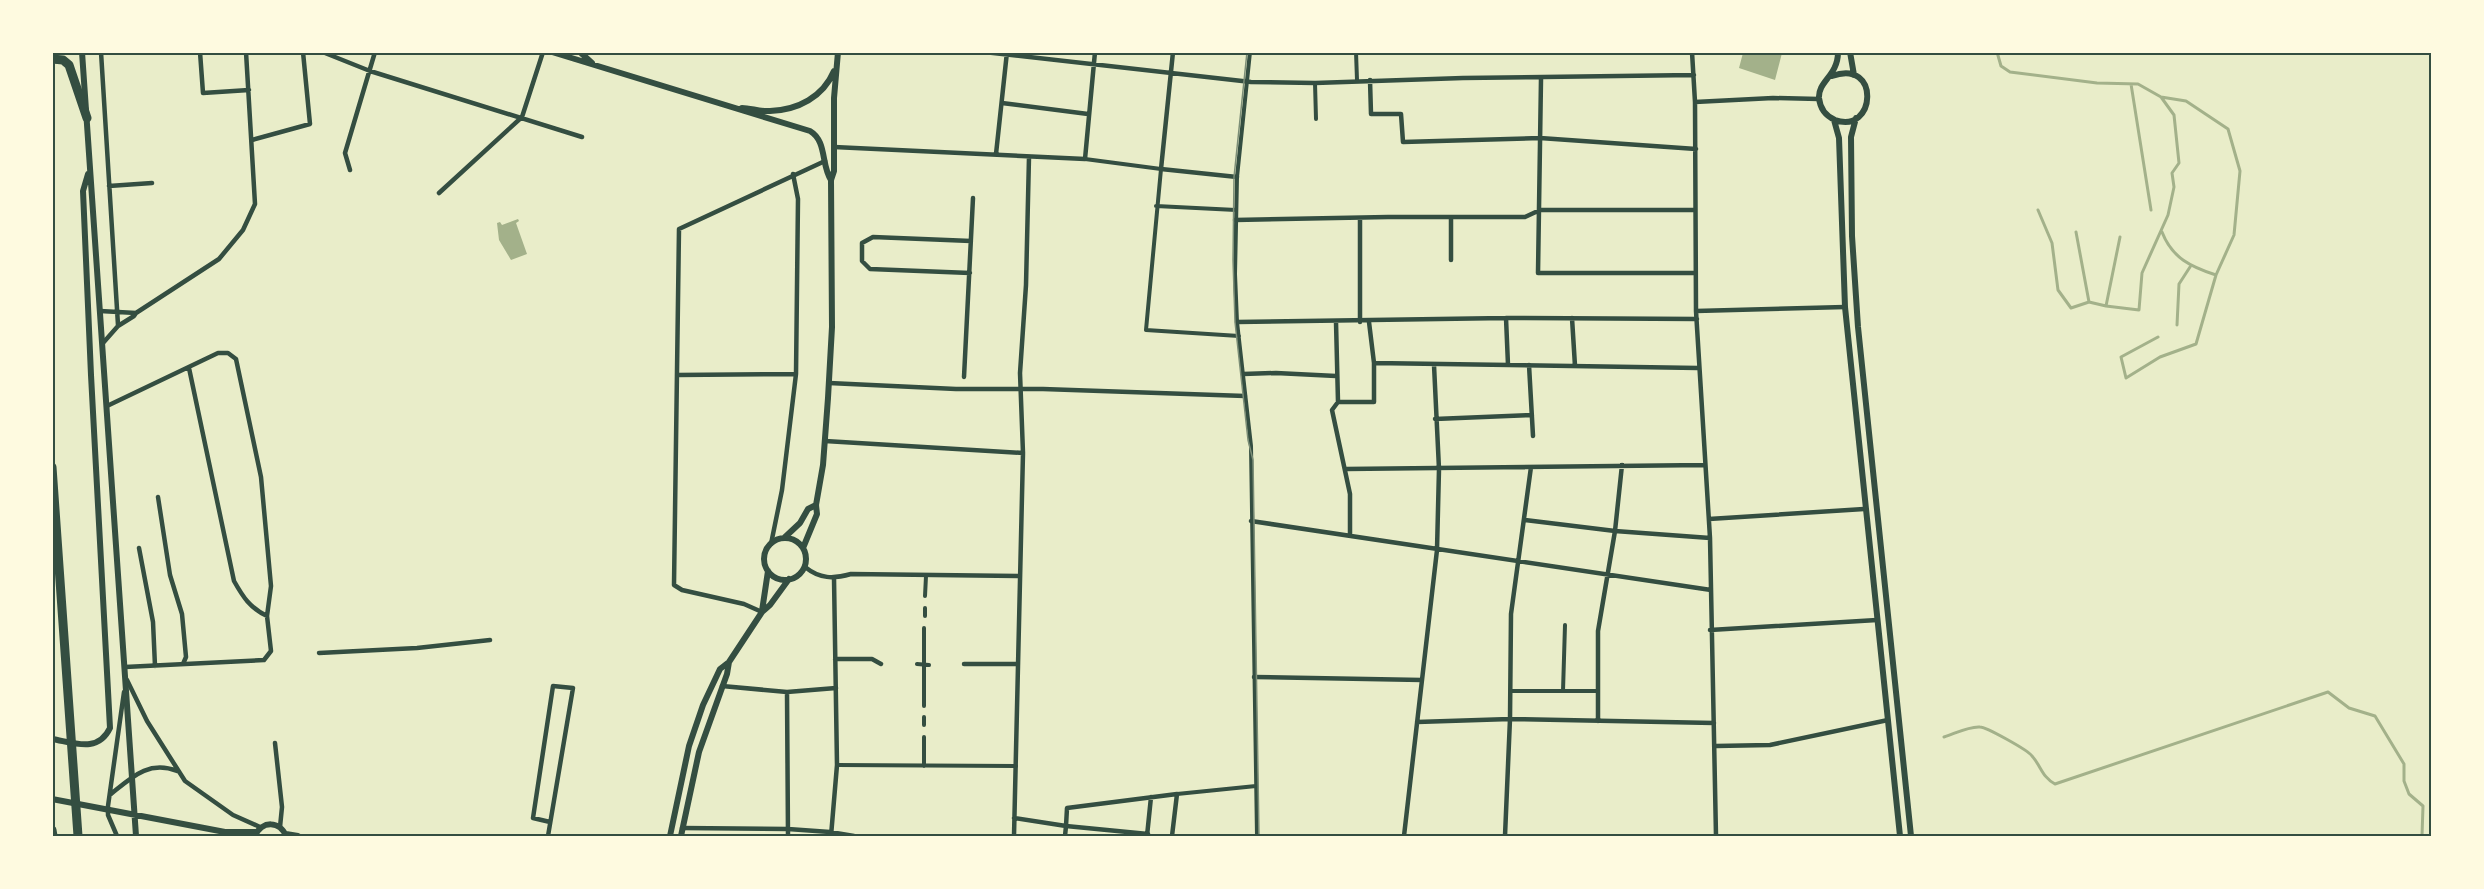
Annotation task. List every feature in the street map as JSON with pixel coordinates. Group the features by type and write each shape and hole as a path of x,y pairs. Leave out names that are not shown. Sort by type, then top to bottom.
{"highway":[{"path":"52,59 63,60 69,65 87,118"},
{"path":"52,467 78,837"},
{"path":"52,830 53,837"}],"street":[{"path":"82,52 136,837"},
{"path":"101,52 118,326"},
{"path":"200,52 203,93 249,90"},
{"path":"103,343 118,326 219,259 243,231 255,204 246,52"},
{"path":"252,140 310,124 303,52"},
{"path":"350,170 345,153 375,52"},
{"path":"439,193 522,117 543,52"},
{"path":"552,52 741,108 770,111 806,102 823,91 837,64"},
{"path":"579,52 593,63"},
{"path":"803,548 817,514 816,506 825,441 832,273 831,180 834,171 834,98 838,52"},
{"path":"984,52 1249,82 1315,83 1357,80 1694,75"},
{"path":"1085,159 1095,52"},
{"path":"1173,52 1156,206 1146,330 1239,336"},
{"path":"1250,52 1249,82 1237,177 1235,220 1237,322 1251,446 1257,837"},
{"path":"1356,52 1357,80"},
{"path":"1692,52 1696,149 1696,310 1710,538 1710,630 1716,746 1716,837"},
{"path":"1838,52 1836,67 1832,76 1822,86 1819,99 1824,111 1834,120 1839,138 1845,308 1864,509 1900,837"},
{"path":"1850,52 1854,75"},
{"path":"325,53 370,70 582,137"},
{"path":"996,154 1007,54"},
{"path":"1832,76 1839,73 1854,75 1864,83 1868,94 1866,108 1856,118 1849,121 1834,120"},
{"path":"1541,79 1538,273 1695,273"},
{"path":"1370,80 1371,114 1401,114 1402,142 1540,138 1696,149"},
{"path":"1315,83 1316,120"},
{"path":"1695,102 1773,98 1819,99"},
{"path":"1002,102 1088,114"},
{"path":"741,108 749,113 813,132 819,141 831,180"},
{"path":"1856,118 1851,137 1852,214 1858,327 1911,837"},
{"path":"834,147 1085,159 1161,170 1237,177"},
{"path":"1014,837 1023,453 1020,372 1029,157"},
{"path":"762,612 744,604 682,590 674,585 679,229 825,161"},
{"path":"52,739 88,745 96,744 104,740 110,728 83,191 90,167"},
{"path":"762,612 768,571 765,555 771,544 783,490 796,374 798,199 793,174"},
{"path":"109,186 152,183"},
{"path":"964,377 973,198"},
{"path":"1156,206 1236,210"},
{"path":"1235,220 1525,218 1540,210 1695,210"},
{"path":"1451,217 1451,260"},
{"path":"1360,218 1360,322"},
{"path":"970,273 870,269 862,261 862,243 873,237 971,241"},
{"path":"1696,310 1845,308"},
{"path":"100,311 136,313"},
{"path":"1237,322 1369,322 1506,318 1697,320"},
{"path":"1506,318 1508,365"},
{"path":"1572,318 1575,366"},
{"path":"1336,322 1338,402 1332,410 1350,494 1350,536"},
{"path":"1338,402 1374,402 1374,363 1369,322"},
{"path":"107,406 223,352 232,355 238,363 261,477 271,586 267,615 271,651 267,658 257,662 125,667"},
{"path":"1374,363 1698,368"},
{"path":"1404,837 1437,550 1439,469 1434,365"},
{"path":"1529,365 1533,436"},
{"path":"189,368 234,581 245,601 254,610 267,615"},
{"path":"677,375 796,374"},
{"path":"1243,374 1336,376"},
{"path":"829,383 956,389 1245,396"},
{"path":"1436,419 1532,415"},
{"path":"825,441 1023,453"},
{"path":"1598,721 1598,631 1608,576 1622,465"},
{"path":"1346,469 1705,465"},
{"path":"1505,837 1511,691 1511,614 1531,466"},
{"path":"158,497 170,575 182,614 186,657 183,664"},
{"path":"771,544 784,538 800,523 808,509 816,506"},
{"path":"1709,519 1864,509"},
{"path":"1525,520 1614,531 1710,538"},
{"path":"1251,521 1711,590"},
{"path":"681,837 699,752 729,662 762,612 789,579 801,573 805,567 806,554 803,548 795,540 784,538"},
{"path":"139,548 153,622 155,666"},
{"path":"805,567 821,576 834,578 851,574 1020,576"},
{"path":"768,571 777,578 789,579"},
{"path":"925,597 926,576"},
{"path":"831,834 837,765 834,578"},
{"path":"925,608 925,616"},
{"path":"1710,630 1877,620"},
{"path":"1563,691 1565,625"},
{"path":"924,628 926,664 924,706"},
{"path":"319,653 417,648 490,640"},
{"path":"835,659 872,659 884,665"},
{"path":"670,837 692,736 703,705 720,669 729,662"},
{"path":"917,664 926,664"},
{"path":"962,664 1018,664"},
{"path":"1254,677 1422,680"},
{"path":"126,678 177,771 205,797 257,832"},
{"path":"117,837 108,815 108,806 126,678"},
{"path":"548,837 573,688 553,686 533,818 550,822"},
{"path":"722,686 787,692 836,688"},
{"path":"1511,691 1598,691"},
{"path":"787,692 788,837"},
{"path":"924,717 924,725"},
{"path":"1417,722 1510,719 1714,723"},
{"path":"1716,746 1770,745 1888,720"},
{"path":"924,737 924,766"},
{"path":"275,743 282,807 280,827"},
{"path":"837,765 1016,766"},
{"path":"111,795 153,766 164,766 177,771"},
{"path":"1065,837 1067,808 1256,786"},
{"path":"1172,837 1177,794"},
{"path":"1014,818 1122,834 1147,835 1151,797"},
{"path":"52,799 225,832 257,832 270,824 280,827 286,835 298,837"},
{"path":"682,828 788,829 854,837"},
{"path":"1099,830 1099,837"},
{"path":"225,832 238,837"}],"shaded area":[{"path":"1743,53 1782,53 1775,80 1739,68"},
{"path":"518,219 516,223 527,254 511,260 499,240 497,223 500,222 502,225"}],"waterway":[{"path":"1997,52 2001,66 2010,72 2097,83 2138,84 2161,97 2174,115 2179,163 2172,173 2174,187 2168,215 2142,273 2139,310 2106,306 2120,237"},
{"path":"2131,84 2151,210"},
{"path":"2158,337 2121,357 2126,378 2160,357 2196,344 2216,275 2234,235 2240,171 2228,129 2186,101 2161,97"},
{"path":"2038,210 2052,243 2058,290 2071,308 2089,302"},
{"path":"2076,232 2089,302 2106,306"},
{"path":"2162,232 2171,249 2183,260 2198,269 2216,275"},
{"path":"2177,325 2179,284 2190,267"},
{"path":"1944,737 1971,728 1984,728 2029,753 2047,778 2055,784 2328,692 2349,708 2375,716 2404,764 2404,781 2409,794 2423,806 2422,836"}],"tram line":[{"path":"1247,52 1234,177 1233,260 1235,322 1248,440 1253,460 1259,836"}]}
